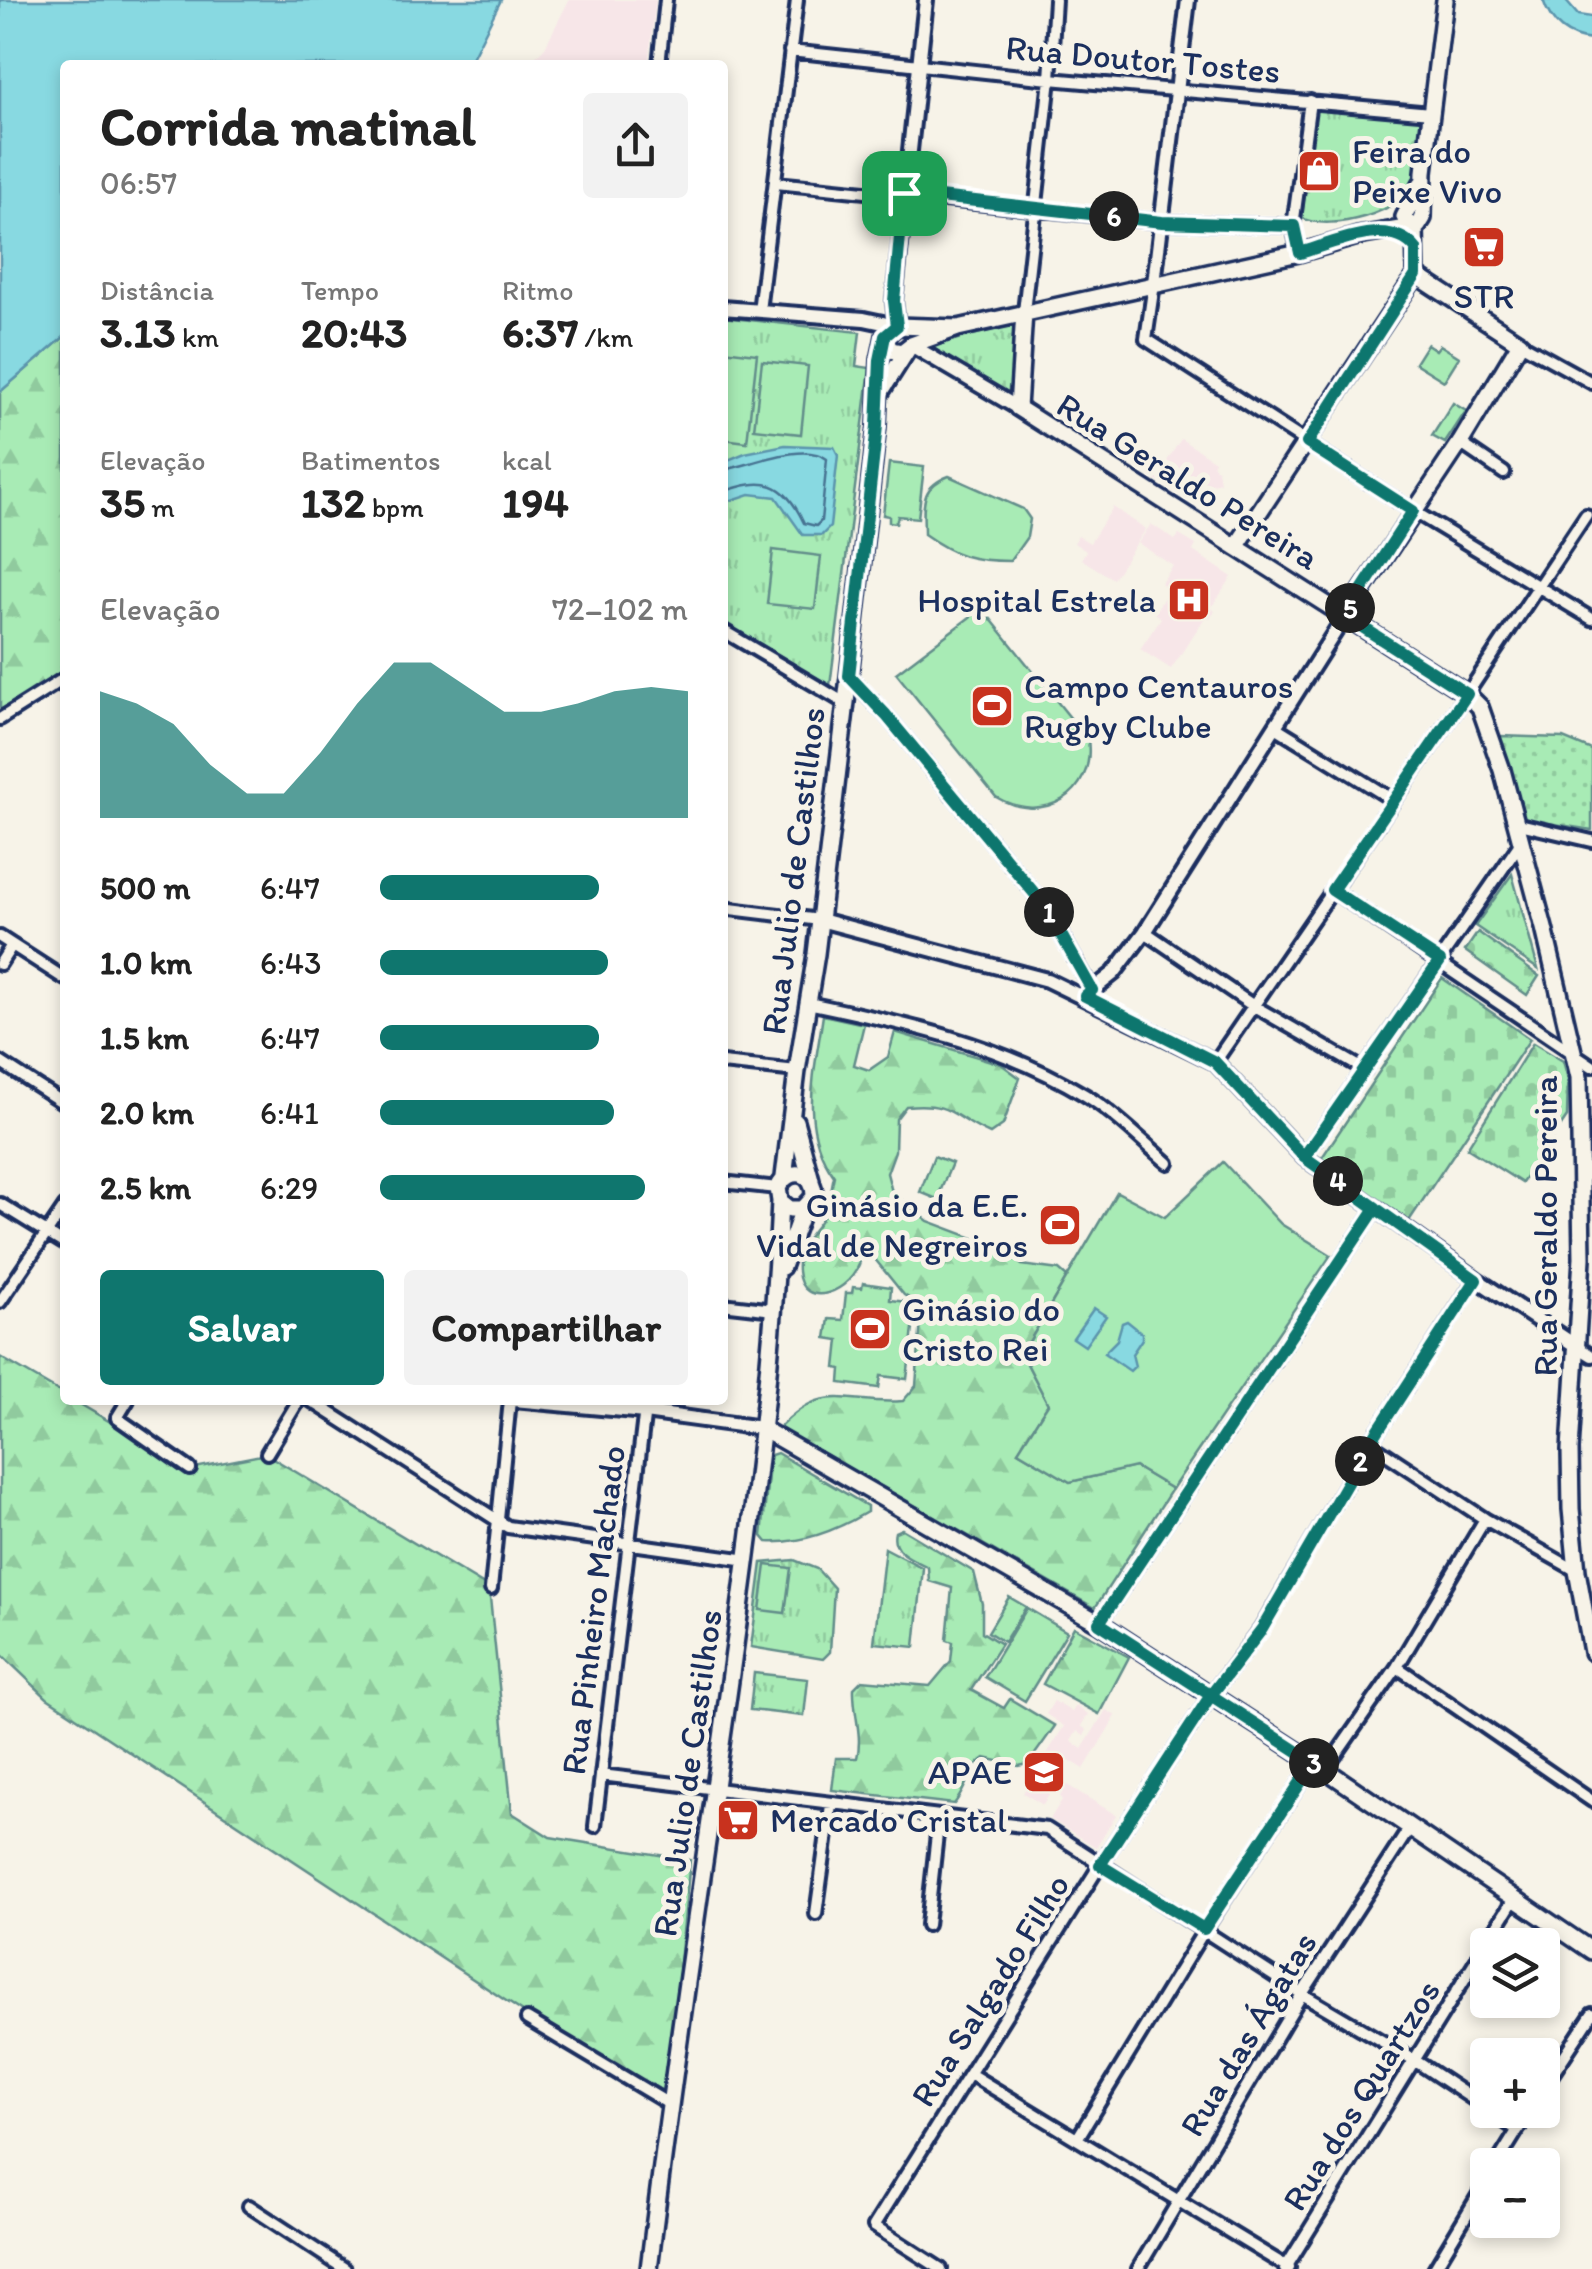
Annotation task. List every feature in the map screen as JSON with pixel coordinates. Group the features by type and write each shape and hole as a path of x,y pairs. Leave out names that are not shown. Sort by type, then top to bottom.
{"main road":[{"path":"1236,548 1416,275 1412,219 1424,172 1445,0"},
{"path":"1358,236 1389,232 1412,219"},
{"path":"958,328 891,331 887,346 902,352 911,344 958,328 1300,253 1412,219"},
{"path":"1389,232 1407,237 1416,249"},
{"path":"1345,616 1460,443 1520,344 1416,275"},
{"path":"1021,337 1049,306"},
{"path":"1018,408 1024,312"},
{"name":"Rua Julio de Castilhos","path":"649,2269 669,2104 748,1560 774,1310 781,1189 846,703 880,360 891,331"},
{"name":"Rua Julio de Castilhos","path":"878,396 911,344"},
{"name":"Rua Geraldo Pereira","path":"1018,408 1467,694 1480,707 1521,842 1575,1054 1587,1257 1576,1346 1571,1509 1577,1571 1592,1652"},
{"name":"Rua Julio de Castilhos","path":"792,1114 811,1180"},
{"path":"802,1174 811,1180 814,1197 802,1209 790,1209 781,1189 802,1174"},
{"name":"Rua Julio de Castilhos","path":"776,1285 802,1209"},
{"path":"761,1428 1099,1623 1592,1950"}],"street":[{"path":"660,60 666,0"},
{"path":"760,311 797,0"},
{"name":"Rua Julio de Castilhos","path":"891,331 926,0"},
{"path":"1024,312 1055,0"},
{"path":"1188,0 1146,339 1413,511 1592,619"},
{"name":"Rua Doutor Tostes","path":"790,51 1431,112"},
{"path":"1300,253 1294,226 1310,101"},
{"path":"776,183 1162,222 1294,226"},
{"path":"728,308 854,321 891,331"},
{"name":"Rua Geraldo Pereira","path":"911,344 1018,408"},
{"path":"1520,344 1592,383"},
{"path":"1460,443 1504,473"},
{"path":"1215,1062 1586,514"},
{"path":"1089,993 1114,973 1146,932 1345,616"},
{"path":"728,634 846,703"},
{"path":"849,676 1045,906 1089,993"},
{"path":"0,718 60,681"},
{"path":"1277,728 1392,800"},
{"path":"1515,824 1592,840"},
{"path":"1304,1157 1521,842"},
{"path":"1332,890 1592,1066"},
{"path":"728,909 820,920 1089,993 1215,1062 1304,1157 1476,1280 1592,1356"},
{"path":"1146,932 1252,1005 1365,1070"},
{"path":"0,937 60,976"},
{"path":"0,964 12,945"},
{"path":"808,1004 918,1026 996,1051 1086,1096 1168,1163"},
{"path":"0,1062 60,1101"},
{"path":"728,1064 797,1071"},
{"path":"728,1183 781,1189"},
{"path":"0,1204 60,1241"},
{"path":"1099,1623 1376,1208"},
{"path":"0,1302 60,1213"},
{"name":"Rua Salgado Filho","path":"942,2269 874,2226 1100,1865 1211,1695 1262,1629 1370,1443 1476,1280"},
{"path":"728,1305 774,1310"},
{"path":"125,1405 117,1418 190,1469"},
{"path":"267,1453 297,1405"},
{"path":"318,1405 508,1527 748,1560"},
{"path":"491,1588 511,1405"},
{"path":"645,1406 761,1428"},
{"name":"Rua Pinheiro Machado","path":"594,1826 645,1406"},
{"path":"1370,1443 1485,1519 1577,1571"},
{"path":"1077,2139 1204,1929 1396,1667 1485,1519"},
{"path":"1396,1667 1592,1801"},
{"path":"601,1775 1047,1829 1470,2098"},
{"path":"816,1914 831,1804"},
{"path":"927,1925 939,1816"},
{"name":"Rua das Ágatas","path":"1138,2269 1302,1994 1409,1829"},
{"name":"Rua dos Quartzos","path":"1287,2268 1514,1899"},
{"path":"1560,2063 1592,2014"},
{"path":"527,2019 669,2104"},
{"path":"970,2074 1287,2268"},
{"path":"1506,2148 1517,2130 1514,2128"},
{"path":"249,2206 345,2269"},
{"path":"1434,2269 1470,2209"}],"shaded area":[{"path":"569,0 656,0 649,60 533,60 545,47"},
{"path":"1181,439 1215,461 1220,482 1202,482 1191,502 1155,480"},
{"path":"1113,507 1146,529 1113,579 1081,559 1086,551 1074,543 1078,536 1090,543"},
{"name":"Hospital Estrela","path":"1151,524 1175,540 1179,535 1196,545 1193,551 1232,577 1211,608 1215,611 1210,618 1206,616 1171,669 1140,649 1161,618 1154,613 1169,590 1161,583 1173,566 1138,543"},
{"name":"APAE","path":"1054,1701 1072,1712 1076,1706 1088,1714 1081,1726 1087,1730 1084,1736 1077,1731 1071,1741 1082,1749 1106,1710 1116,1716 1084,1769 1063,1756 1051,1775 1116,1815 1096,1847 1050,1819 1062,1800 1063,1790 1055,1785 1043,1805 1023,1793 1064,1726 1046,1714"}],"green space":[{"path":"1314,107 1423,117 1420,166 1409,192 1365,217 1330,223 1302,218"},
{"path":"728,318 860,332 856,366 870,368 830,686 728,624"},
{"path":"1016,324 1012,399 930,346"},
{"path":"60,340 60,681 0,721 0,392"},
{"path":"1427,344 1436,350 1440,345 1459,357 1444,381 1415,363"},
{"path":"728,351 757,354 747,442 728,440"},
{"path":"762,361 808,366 801,434 754,429"},
{"path":"1453,403 1466,411 1445,443 1432,436"},
{"path":"889,463 924,467 918,518 898,516 896,523 883,515"},
{"path":"949,476 1023,509 1030,519 1027,537 1010,561 964,556 924,534 927,492"},
{"path":"773,550 821,556 815,609 767,604"},
{"name":"Campo Centauros Rugby Clube","path":"982,608 1088,740 1088,759 1075,790 1047,806 1013,805 996,797 896,673"},
{"path":"1500,736 1563,738 1592,750 1592,830 1522,819"},
{"path":"1512,874 1538,969 1475,926"},
{"path":"1478,932 1539,976 1527,995 1465,951"},
{"path":"1442,978 1530,1039 1409,1221 1321,1159"},
{"path":"823,1015 864,1024 854,1065 869,1070 888,1057 895,1032 1001,1064 1020,1078 1003,1125 990,1134 943,1108 906,1106 896,1119 895,1151 887,1173 892,1192 928,1221 1000,1248 1022,1265 1059,1270 1067,1277 1022,1354 1048,1404 1018,1451 1070,1482 1135,1467 1172,1489 1095,1608 779,1428 795,1413 824,1399 903,1401 916,1386 922,1306 904,1295 870,1253 861,1258 848,1281 828,1293 808,1291 801,1284 798,1261 802,1247 826,1211 834,1176 816,1138 813,1118 813,1078"},
{"path":"1533,1043 1563,1061 1568,1079 1567,1117 1522,1183 1467,1148"},
{"path":"934,1156 952,1163 937,1199 920,1192"},
{"path":"1223,1162 1281,1224 1331,1255 1172,1489 1135,1467 1070,1482 1018,1451 1048,1404 1022,1354 1117,1192 1165,1217"},
{"name":"Ginásio do Cristo Rei","path":"863,1283 891,1287 890,1300 916,1303 907,1379 881,1376 879,1388 840,1383 841,1369 836,1368 839,1340 826,1338 829,1319 843,1320 846,1293 852,1293 853,1287 862,1288"},
{"path":"0,1357 60,1392 60,1405 81,1405 190,1469 266,1454 489,1588 512,1813 550,1837 690,1860 667,2098 526,2014 47,1698 0,1653"},
{"path":"777,1453 867,1506 867,1512 819,1535 767,1542 762,1536 769,1465 771,1455"},
{"path":"902,1529 974,1572 982,1604 982,1632 1001,1644 971,1690 1004,1708 1010,1699 1055,1726 1028,1764 1019,1766 985,1758 954,1804 832,1790 836,1758 857,1758 854,1688 862,1680 930,1686 951,1661 953,1642 947,1640 952,1588 929,1581 928,1567 899,1550 895,1532"},
{"path":"885,1548 923,1568 915,1647 874,1643"},
{"path":"794,1560 817,1569 834,1588 830,1652 823,1659 751,1647 762,1563"},
{"path":"766,1565 791,1568 785,1613 760,1610"},
{"path":"1009,1597 1026,1607 1004,1642 988,1632"},
{"path":"1027,1608 1067,1632 1025,1701 985,1677"},
{"path":"1074,1627 1129,1657 1099,1714 1043,1684"},
{"path":"754,1673 808,1679 804,1716 750,1710"}],"water":[{"path":"0,0 501,0 471,60 60,60 60,340 0,392"},
{"path":"1543,0 1565,0 1578,15 1592,17 1592,40 1561,28"},
{"path":"785,445 834,447 838,455 830,527 822,535 803,535 776,497 750,494 728,501 728,460"},
{"path":"1094,1308 1106,1316 1085,1346 1073,1338"},
{"path":"1127,1321 1142,1333 1132,1354 1135,1366 1130,1371 1104,1353"}],"place":[{"name":"Feira do Peixe Vivo","path":"1319,171"},
{"name":"STR","path":"1484,247"},
{"name":"Hospital Estrela","path":"1189,600"},
{"name":"Campo Centauros Rugby Clube","path":"992,706"},
{"name":"Ginásio da E.E. Vidal de Negreiros","path":"1060,1225"},
{"name":"Ginásio do Cristo Rei","path":"870,1329"},
{"name":"APAE","path":"1044,1772"},
{"name":"Mercado Cristal","path":"738,1820"}],"route":[{"path":"904,193 894,301 897,326 885,336 880,360 877,426 849,676 1045,906 1092,990 1085,996 1215,1062 1304,1157 1476,1280 1370,1443 1262,1629 1211,1695 1100,1865 1204,1929 1314,1762 1211,1695 1099,1623 1274,1357 1376,1208 1304,1157 1440,961 1332,890 1467,694 1345,616 1413,511 1307,443 1416,275 1416,249 1407,237 1389,232 1358,236 1300,253 1294,226 1162,222 904,193"}]}
